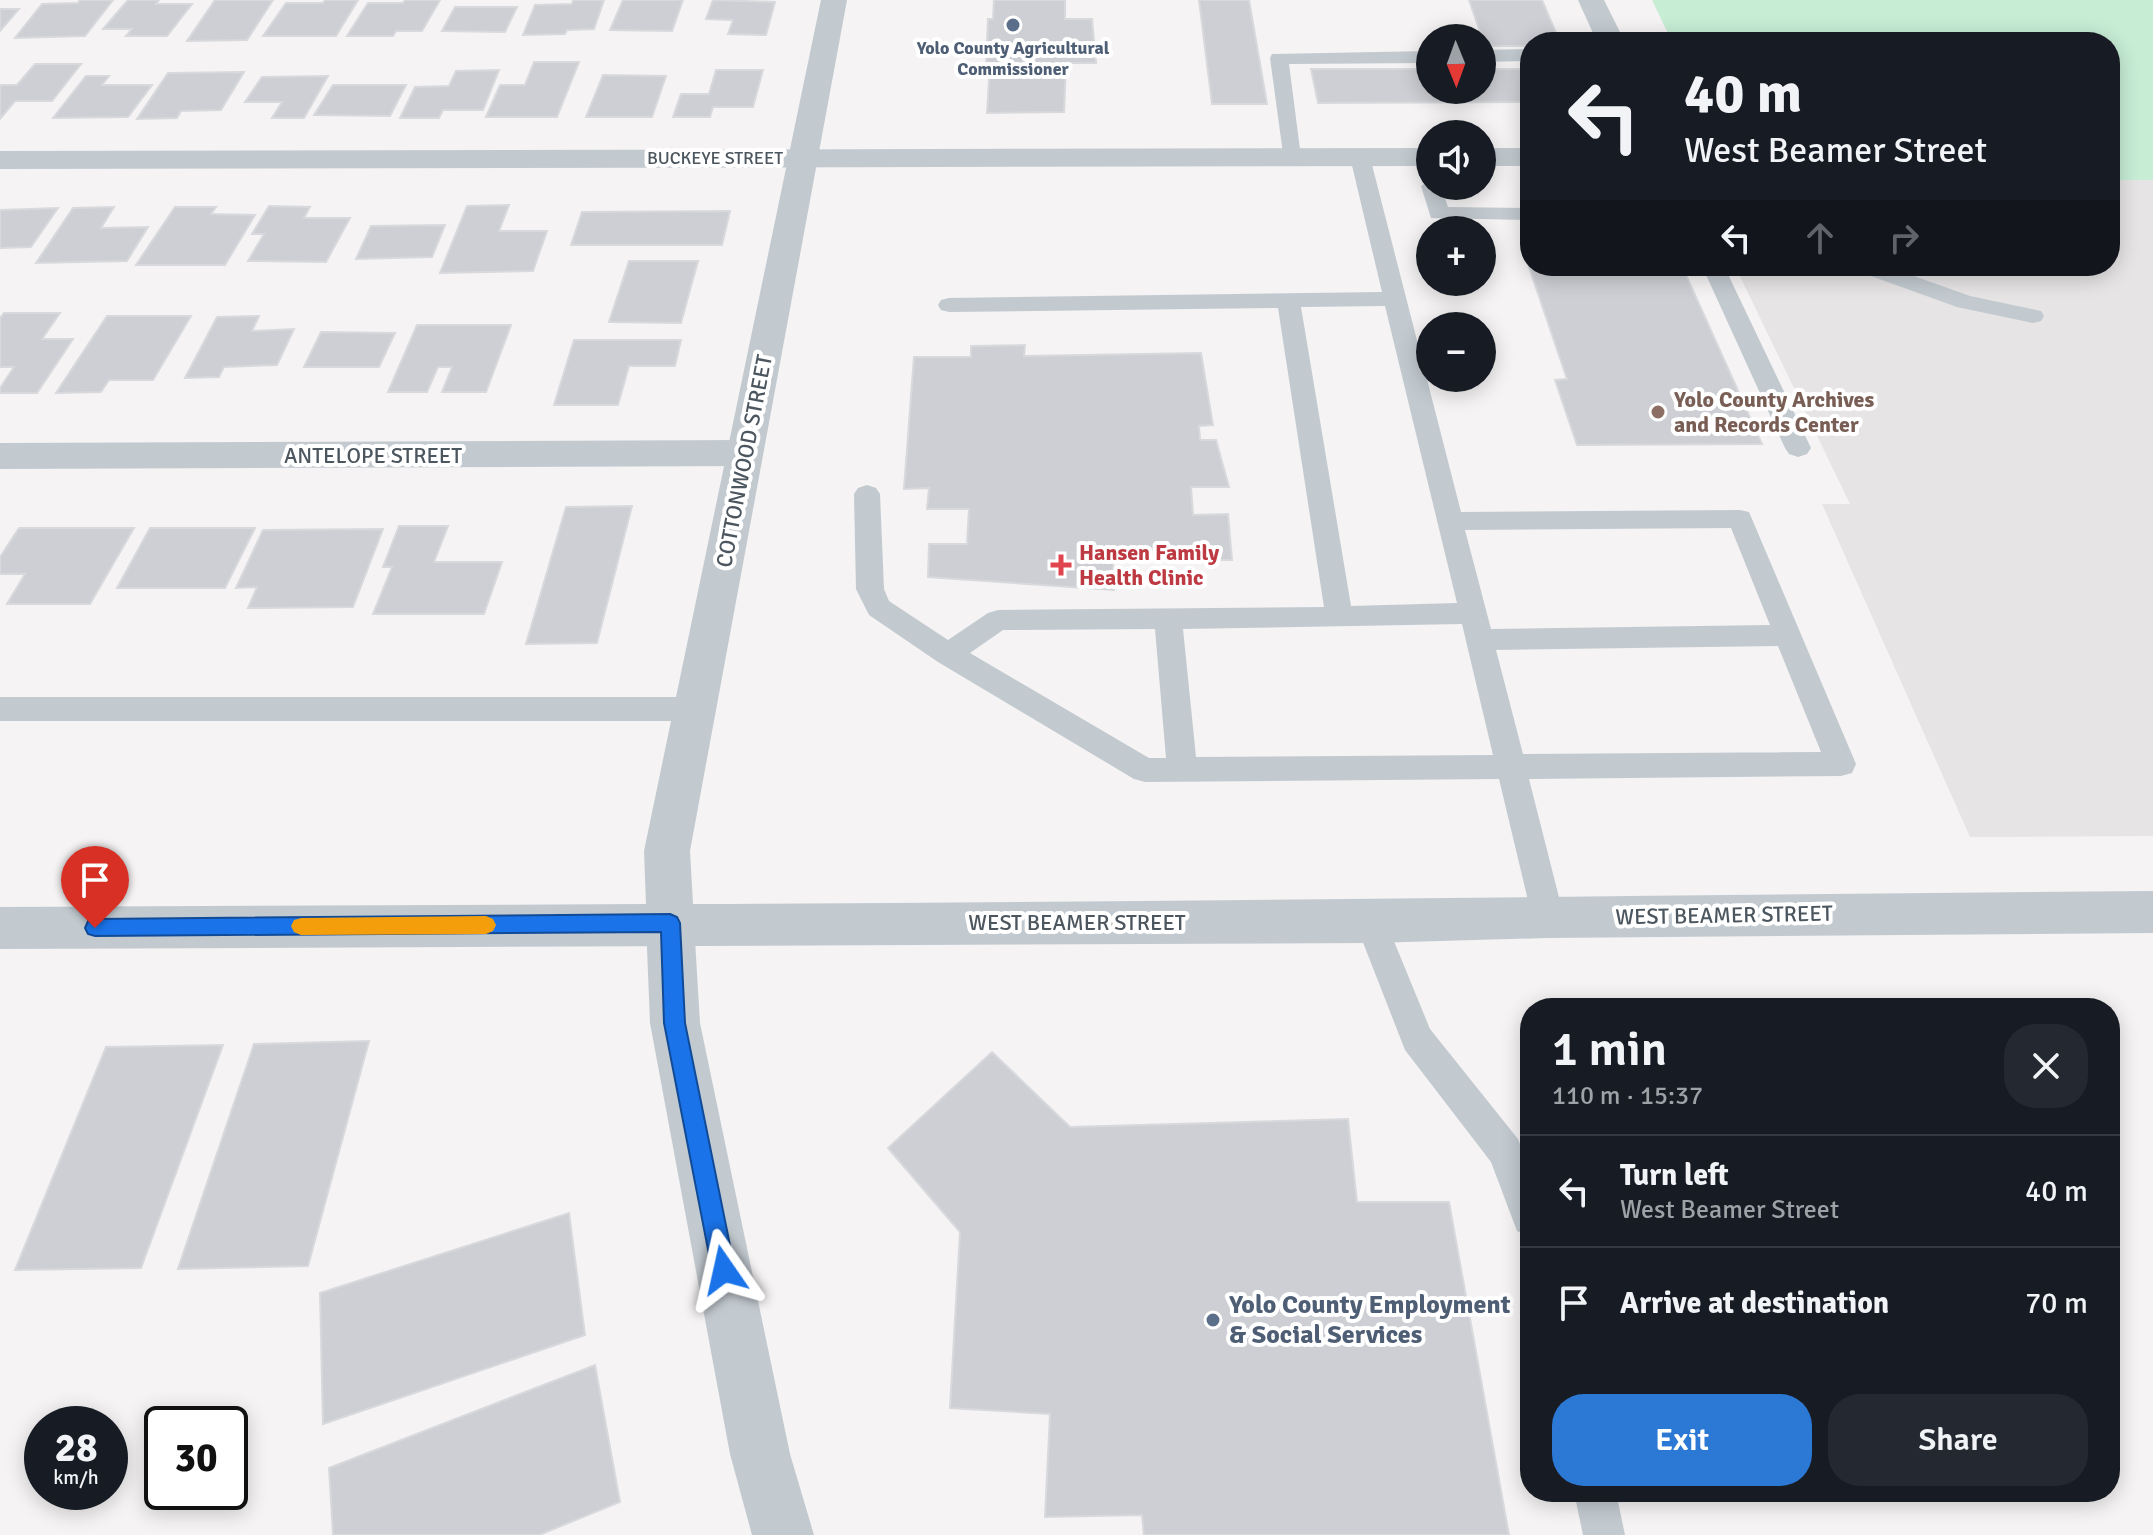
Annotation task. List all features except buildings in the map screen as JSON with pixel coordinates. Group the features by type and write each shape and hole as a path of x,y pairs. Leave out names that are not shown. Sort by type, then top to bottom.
{"street":[{"name":"COTTONWOOD STREET","path":"783,1535 760,1454 675,1023 667,851 834,0"},
{"path":"1591,0 1606,32"},
{"name":"BUCKEYE STREET","path":"0,160 1360,157 1416,169"},
{"path":"1496,157 1520,157"},
{"name":"ANTELOPE STREET","path":"0,456 745,453"},
{"name":"WEST BEAMER STREET","path":"0,928 1371,922 1548,917 2153,912"}],"lane":[{"path":"1496,56 1520,55"},
{"path":"1291,157 1279,58 1416,57"},
{"path":"1360,157 1548,917"},
{"path":"1436,200 1439,213 1520,214"},
{"path":"1718,276 1798,448"},
{"path":"1893,276 1965,302 2033,316"},
{"path":"949,305 1395,299"},
{"path":"1288,300 1339,617"},
{"path":"867,494 870,589 879,608 948,654 1145,770 1841,764 1740,519 1450,521"},
{"path":"948,654 998,620 1473,613"},
{"path":"1168,618 1182,769"},
{"path":"1480,640 1788,635"},
{"path":"0,709 695,709"},
{"path":"1371,922 1417,1039 1505,1151 1520,1191"},
{"path":"1597,1502 1604,1535"}],"shaded area":[{"path":"2120,180 2153,180 2153,836 1970,837 1822,504 1850,504 1740,276 2120,276"}],"green space":[{"path":"1652,0 2153,0 2153,180 2120,180 2120,32 1667,32"}],"slow traffic":[{"path":"301,926 486,925"}],"place":[{"name":"Yolo County Agricultural Commissioner","path":"1013,25"},
{"name":"Yolo County Archives and Records Center","path":"1658,412"},
{"name":"Hansen Family Health Clinic","path":"1061,565"},
{"name":"Yolo County Employment & Social Services","path":"1213,1320"}],"route":[{"path":"95,928 670,923 675,1023 724,1270"}]}
